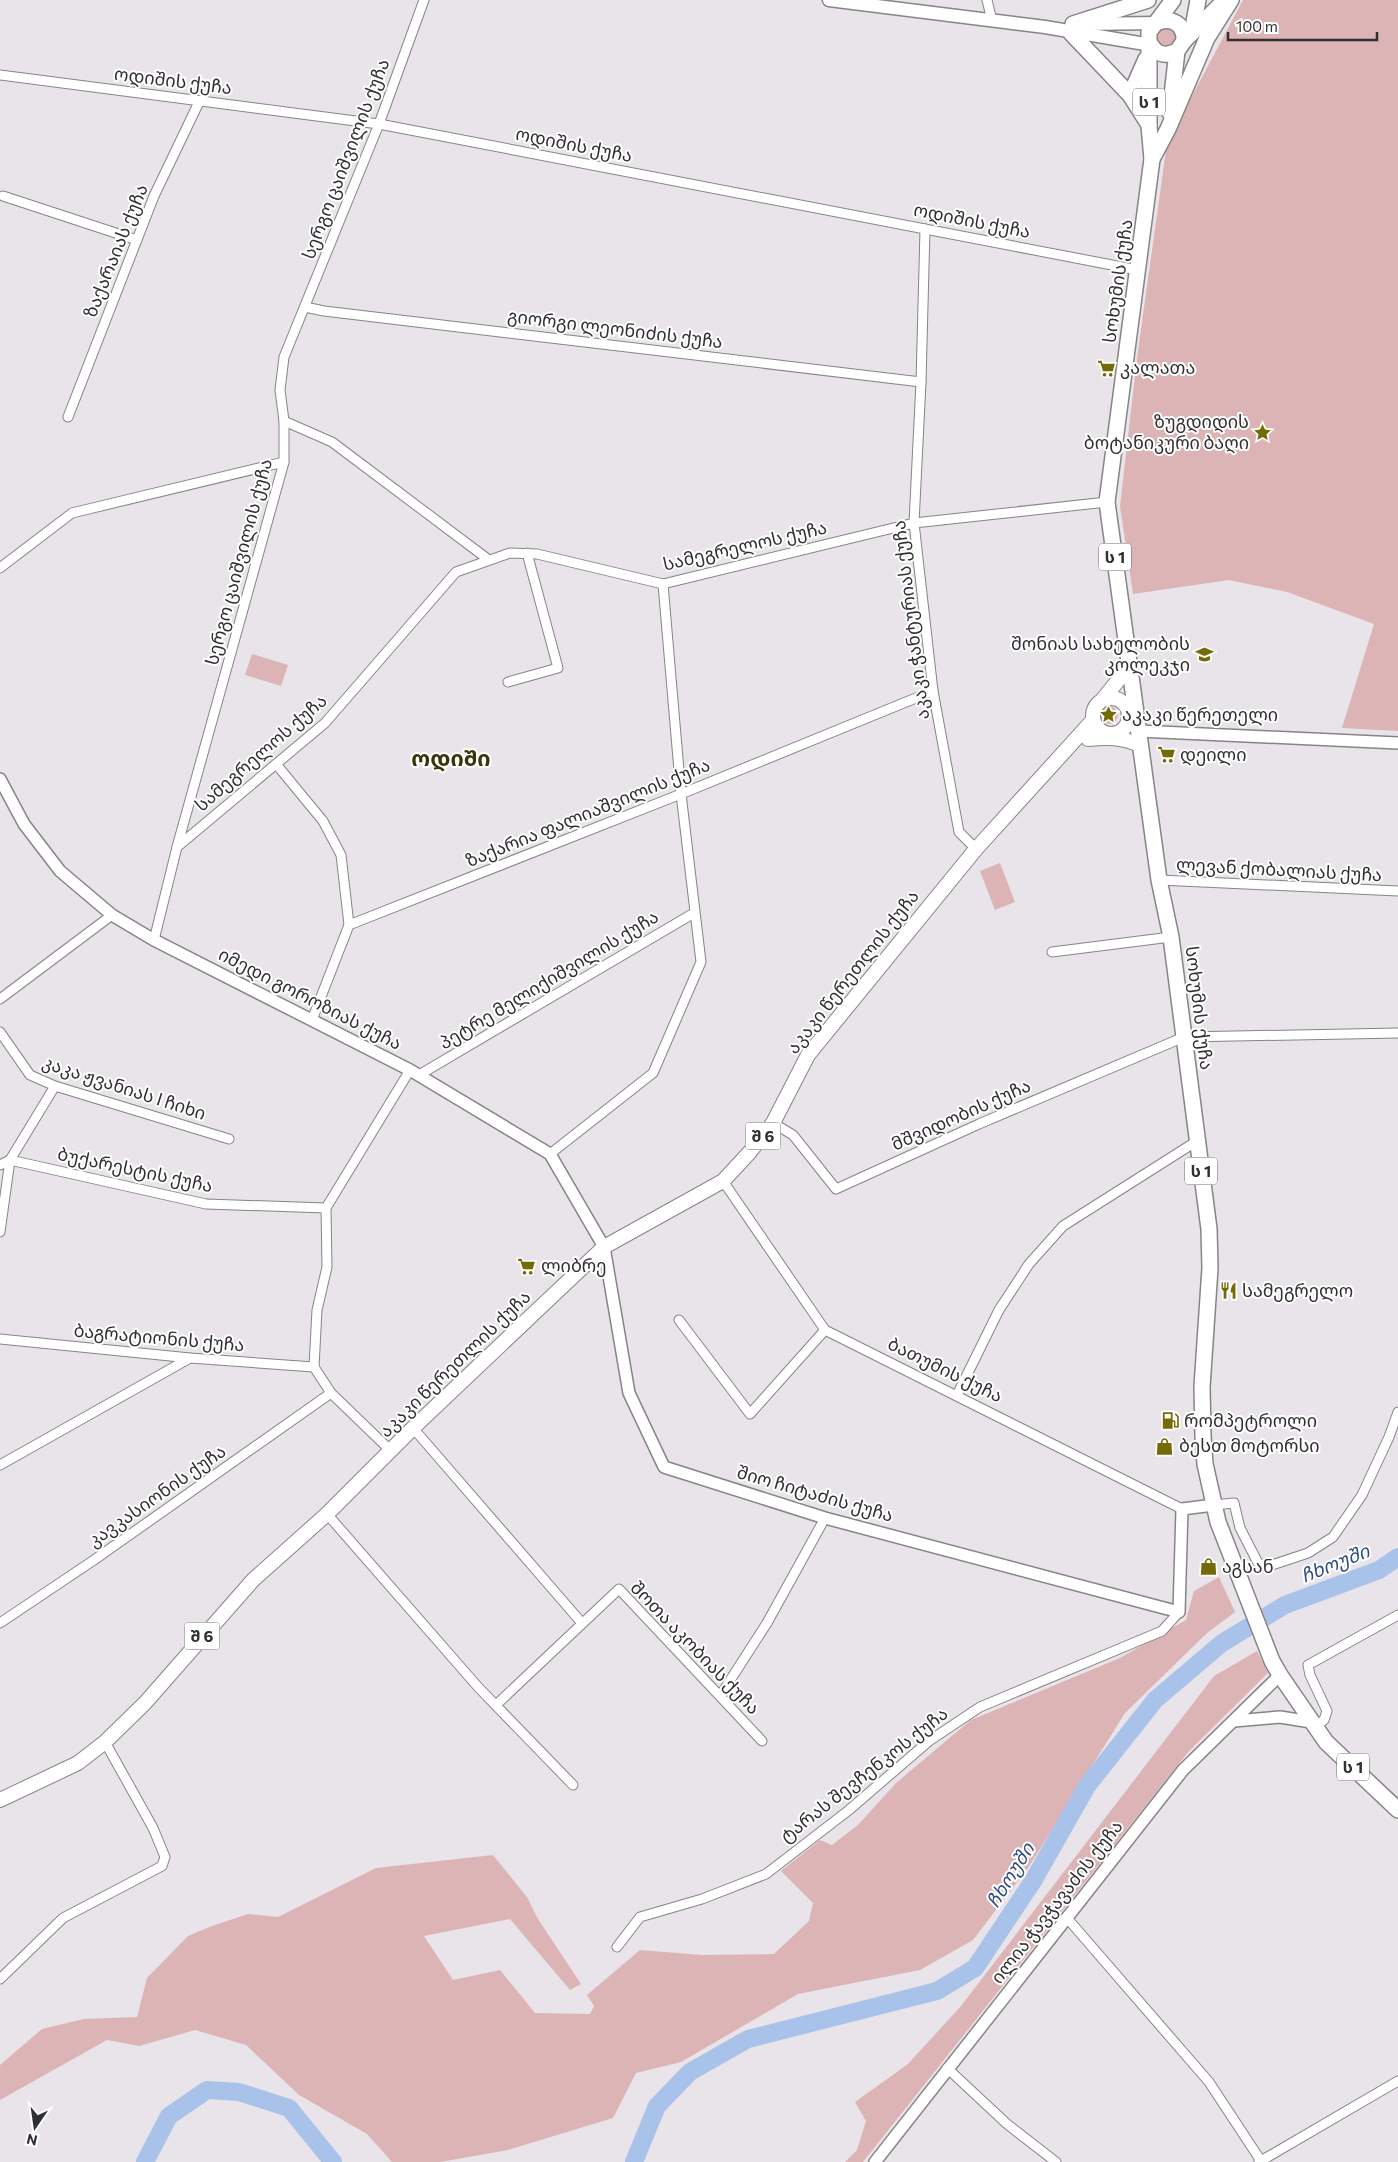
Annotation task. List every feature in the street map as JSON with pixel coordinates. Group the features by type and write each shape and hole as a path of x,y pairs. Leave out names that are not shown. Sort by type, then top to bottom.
{"highway":[{"path":"1148,0 1072,28 1130,95 1149,126"},
{"path":"1130,95 1149,50 1149,32 1173,0"},
{"path":"1184,42 1198,0"},
{"path":"1149,50 1164,55 1184,42 1225,0"},
{"path":"1168,129 1208,38 1231,0"},
{"path":"1156,23 1167,20 1176,22 1183,32 1184,42"},
{"name":"ს 1","path":"1152,159 1168,129 1184,42"},
{"name":"ს 1","path":"1149,50 1149,126 1152,159"},
{"name":"სოხუმის ქუჩა","path":"1152,159 1107,502 1129,667 1130,706 1140,739 1159,880 1171,938 1209,1229 1210,1268 1202,1387 1202,1436 1205,1464 1218,1522 1272,1661 1326,1742 1396,1804"}],"main road":[{"path":"829,0 1045,27 1072,28 1156,23"},
{"path":"1072,28 1149,50"},
{"name":"შ 6","path":"1065,750 1093,720 1096,704 1103,699 1129,667"},
{"path":"1093,720 1096,727 1112,733 1127,723 1130,706 1110,698 1103,699"},
{"name":"შ 6","path":"1065,750 1088,739 1112,733 1140,739"},
{"name":"შ 6","path":"1088,739 1110,737 1130,741 1140,739"},
{"name":"აკაკი წერეთლის ქუჩა","path":"0,1800 78,1763 106,1742 145,1704 253,1580 327,1514 413,1428 604,1247 723,1181 749,1153 773,1122 808,1055 976,849 1065,750"}],"street":[{"name":"სერგო ცაიშვილის ქუჩა","path":"154,940 177,847 284,462 284,421 280,390 284,357 379,124 424,0"},
{"path":"986,0 992,21"},
{"name":"ოდიშის ქუჩა","path":"0,75 379,124 1138,270"},
{"name":"ზაქარაიას ქუჩა","path":"68,417 154,196 200,100"},
{"path":"3,196 137,240"},
{"name":"აკაკი ჭანტურიას ქუჩა","path":"924,229 921,382 914,523 933,691 959,832 976,849"},
{"name":"გიორგი ლეონიძის ქუჩა","path":"305,307 344,314 921,382"},
{"path":"284,421 332,442 489,560"},
{"path":"0,568 72,513 284,462"},
{"name":"სამეგრელოს ქუჩა","path":"177,847 325,723 456,572 510,553 527,553 663,584 914,523 1107,502"},
{"path":"508,682 558,668 527,553"},
{"path":"550,1154 653,1073 700,962 681,794 663,584"},
{"name":"ზაქარია ფალიაშვილის ქუჩა","path":"349,925 681,794 933,691"},
{"path":"1140,739 1398,743"},
{"path":"276,764 323,821 341,855 349,925 312,1020"},
{"name":"იმედი გოროზიას ქუჩა","path":"0,778 24,824 60,871 112,915 154,940 415,1073 550,1154 604,1247"},
{"name":"ლევან ქობალიას ქუჩა","path":"1159,880 1398,891"},
{"name":"პეტრე მელიქიშვილის ქუჩა","path":"415,1073 694,913"},
{"path":"0,999 112,915"},
{"path":"1052,952 1171,938"},
{"name":"კაკა ჟვანიას I ჩიხი","path":"0,1032 30,1076 55,1086 229,1139"},
{"path":"1184,1036 1398,1033"},
{"name":"მშვიდობის ქუჩა","path":"773,1122 793,1135 836,1189 979,1124 1184,1036"},
{"path":"391,1451 331,1393 314,1367 317,1310 327,1266 326,1208 415,1073"},
{"path":"0,1232 10,1160 55,1086"},
{"path":"957,1395 999,1310 1029,1264 1063,1226 1197,1141"},
{"path":"0,1165 10,1160"},
{"name":"ბუქარესტის ქუჩა","path":"10,1160 206,1204 326,1208"},
{"name":"ბათუმის ქუჩა","path":"723,1181 825,1330 1182,1509"},
{"name":"შიო ჩიტაძის ქუჩა","path":"604,1247 629,1393 664,1467 826,1518 1179,1612"},
{"path":"679,1320 750,1414 825,1330"},
{"name":"ბაგრატიონის ქუჩა","path":"0,1339 190,1358 314,1367"},
{"path":"0,1465 190,1358"},
{"name":"კავკასიონის ქუჩა","path":"0,1623 94,1560 331,1393"},
{"path":"1179,1612 1182,1509 1234,1503 1240,1528 1258,1564 1269,1566 1308,1553 1332,1537 1362,1495 1389,1437 1398,1412"},
{"path":"413,1428 581,1622"},
{"path":"327,1514 478,1687 573,1785"},
{"path":"720,1696 767,1622 826,1518"},
{"name":"შოთა აკობიას ქუჩა","path":"496,1704 581,1622 619,1589 762,1741"},
{"name":"ტარას შევჩენკოს ქუჩა","path":"617,1947 640,1917 702,1899 766,1874 849,1810 929,1741 980,1707 1162,1631 1179,1612"},
{"path":"1234,1721 1280,1716 1313,1724 1324,1720 1327,1711 1310,1675 1308,1665 1398,1615"},
{"name":"ილია ჭავჭავაძის ქუჩა","path":"875,2162 1183,1770 1280,1675"},
{"path":"0,1979 63,1918 162,1866 165,1857 153,1828 106,1742"},
{"path":"1067,1918 1209,2082 1260,2162 1398,2081"},
{"path":"947,2068 1007,2124 1056,2162"}],"shaded area":[{"name":"ზუგდიდის ბოტანიკური ბაღი","path":"1243,0 1398,0 1398,731 1342,728 1374,624 1287,592 1229,580 1133,594 1120,506 1137,358 1167,143"},
{"path":"1167,27 1174,30 1177,37 1174,44 1167,47 1160,44 1157,37 1160,30"},
{"path":"252,654 288,665 281,686 245,675"},
{"path":"1109,706 1115,709 1118,715 1115,721 1109,724 1103,721 1100,715 1103,709"},
{"path":"1000,863 1015,902 995,910 980,871"},
{"path":"1219,1577 1235,1612 1207,1633 1125,1713 1028,1868 973,1940 920,1970 798,1994 681,2062 636,2073 613,2118 508,2150 440,2162 392,2162 367,2134 299,2095 246,2045 195,2030 139,2046 107,2040 0,2100 0,2065 42,2029 84,2019 137,2017 147,1978 188,1936 248,1914 278,1917 376,1868 493,1855 527,1897 538,1919 581,1984 570,1990 510,1919 424,1936 453,1980 500,1970 535,2013 590,2014 594,2006 587,1995 640,1950 702,1955 774,1954 809,1921 813,1903 781,1871 820,1840 832,1845 859,1824 896,1783 971,1720 1120,1658 1186,1620 1194,1591"},
{"path":"1257,1651 1268,1673 1189,1751 863,2162 845,2162 857,2150 866,2121 855,2102 908,2064 961,2006 1214,1676"}],"waterway":[{"name":"ჩხოუში","path":"634,2162 657,2106 690,2072 748,2039 937,1991 975,1968 1033,1881 1087,1786 1155,1700 1222,1643 1285,1605 1379,1570 1398,1557"},
{"name":"ჩხოუში","path":"145,2162 169,2116 207,2090 239,2092 289,2108 333,2162"}],"place":[{"name":"კალათა","path":"1106,368"},
{"name":"ზუგდიდის ბოტანიკური ბაღი","path":"1263,432"},
{"name":"შონიას სახელობის კოლეკჯი","path":"1204,654"},
{"name":"აკაკი წერეთელი","path":"1108,715"},
{"name":"დეილი","path":"1166,755"},
{"name":"ლიბრე","path":"527,1266"},
{"name":"სამეგრელო","path":"1228,1291"},
{"name":"რომპეტროლი","path":"1170,1421"},
{"name":"ბესთ მოტორსი","path":"1165,1446"},
{"name":"აგსან","path":"1208,1567"}],"district":[{"name":"ოდიში","path":"451,758"}]}
